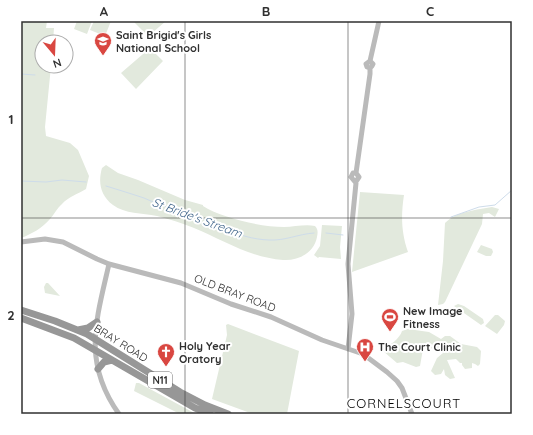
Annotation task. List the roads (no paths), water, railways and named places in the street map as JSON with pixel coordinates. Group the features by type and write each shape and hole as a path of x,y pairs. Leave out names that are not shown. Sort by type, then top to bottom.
{"highway":[{"name":"BRAY ROAD","path":"21,310 77,330 112,360 196,408 210,414"},
{"name":"BRAY ROAD","path":"21,318 95,345 205,405 228,414"},
{"name":"N11","path":"49,319 105,350 127,365 131,371"},
{"path":"77,330 89,328 97,322"},
{"path":"98,369 104,362 112,360"}],"main road":[{"path":"348,348 352,314 348,264 355,181 352,179 351,175 356,173 370,74 370,68 367,67 366,64 370,61 379,21"},
{"name":"OLD BRAY ROAD","path":"21,242 34,239 52,239 71,246 109,264 181,283 231,304 271,317 322,340 348,348 366,356 395,379 402,388 412,414"},
{"path":"109,264 97,322 95,345 98,369 103,387 119,414"}],"waterway":[{"path":"21,74 35,75"},
{"name":"St Bride's Stream","path":"21,181 46,182 62,180 86,182"},
{"name":"St Bride's Stream","path":"106,186 144,198 166,207 182,210 224,229 257,239 275,240 314,233"},
{"name":"St Bride's Stream","path":"451,217 479,207 495,205 512,190"},
{"name":"St Bride's Stream","path":"326,233 343,235"}],"place":[{"name":"Saint Brigid's Girls National School","path":"103,56"},
{"name":"New Image Fitness","path":"390,332"},
{"name":"The Court Clinic","path":"365,362"},
{"name":"Holy Year Oratory","path":"166,367"}],"district":[{"name":"CORNELSCOURT","path":"404,403"}]}
